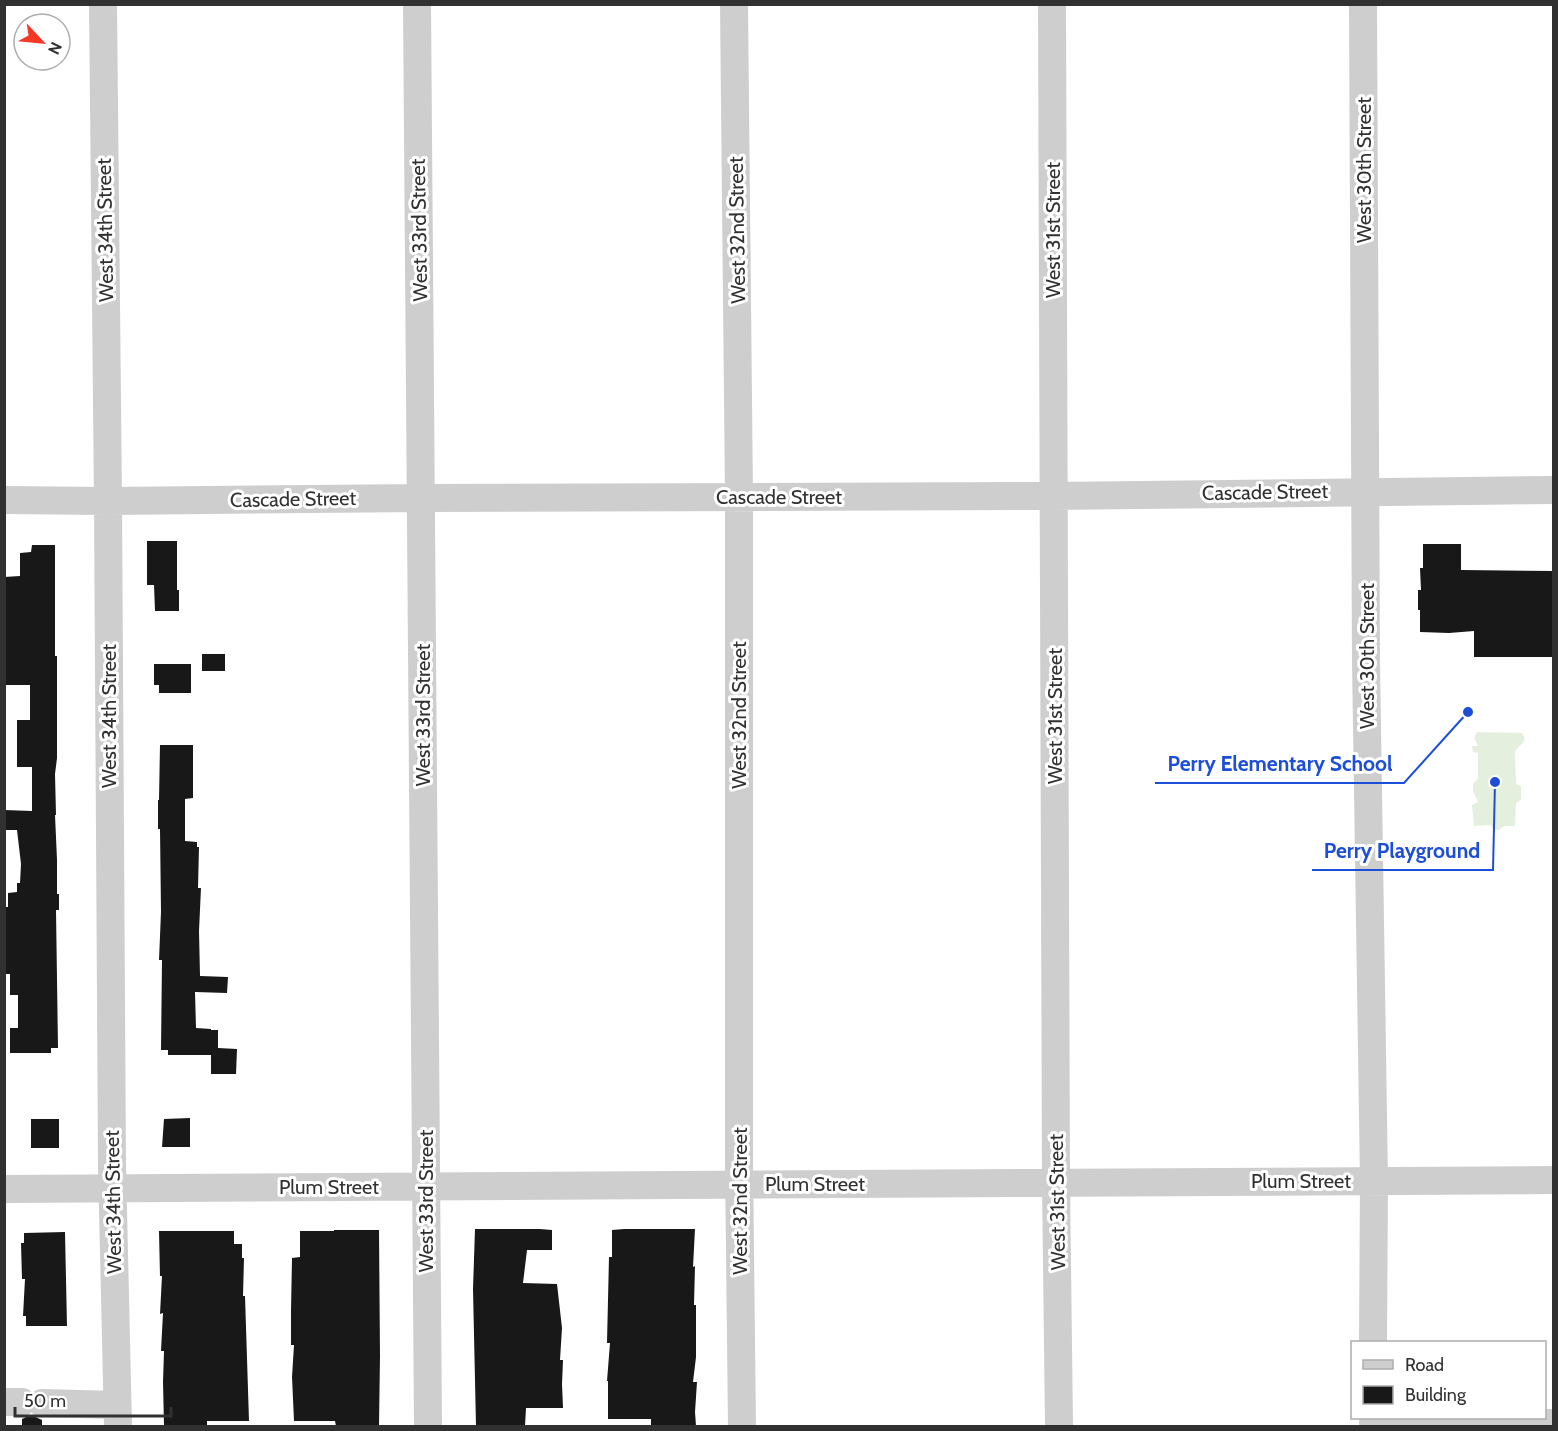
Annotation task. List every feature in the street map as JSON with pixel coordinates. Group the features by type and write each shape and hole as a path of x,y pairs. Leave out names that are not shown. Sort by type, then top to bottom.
{"street":[{"name":"West 34th Street","path":"103,4 112,1188 118,1416"},
{"name":"West 33rd Street","path":"417,4 428,1426"},
{"name":"West 32nd Street","path":"734,4 739,497 739,1184 742,1426"},
{"name":"West 31st Street","path":"1052,4 1056,1183 1059,1426"},
{"name":"West 30th Street","path":"1363,4 1366,661 1374,1181 1373,1341"},
{"name":"Cascade Street","path":"4,500 1054,496 1554,490"},
{"name":"Plum Street","path":"4,1189 1554,1180"},
{"path":"23,1402 118,1416"},
{"path":"1373,1422 1554,1424"}],"green space":[{"path":"1477,732 1522,733 1524,736 1524,741 1515,752 1516,784 1521,786 1521,800 1516,803 1515,826 1504,826 1499,830 1493,829 1490,825 1474,826 1472,805 1478,802 1473,791 1473,784 1478,778 1478,753 1473,752 1472,746 1478,746 1474,738"}],"building":[{"path":"147,541 177,541 179,611 155,611 154,585 147,585"},
{"path":"1423,544 1461,544 1461,570 1554,571 1554,657 1474,657 1474,631 1420,632 1418,590 1421,590 1420,568 1423,568"},
{"path":"32,545 55,545 57,758 55,815 57,894 59,894 59,910 56,910 58,1048 51,1048 51,1053 10,1053 10,1028 18,1028 18,995 10,995 10,974 5,974 4,907 8,907 8,893 17,892 21,864 17,830 4,830 4,810 32,811 32,767 17,767 17,720 30,720 30,685 4,685 4,577 20,576 20,553 31,552"},
{"path":"202,654 225,654 225,671 202,671"},
{"path":"154,664 191,664 191,693 159,693 159,685 154,685"},
{"path":"160,745 193,745 193,798 185,799 185,841 197,842 197,847 199,847 200,976 228,977 227,993 195,992 196,1028 218,1030 218,1048 237,1049 236,1074 211,1074 211,1055 168,1055 168,1050 161,1050 162,960 159,960 161,912 160,829 158,829"},
{"path":"190,1118 190,1147 162,1147 164,1119"},
{"path":"31,1119 59,1119 59,1148 31,1148"},
{"path":"475,1229 552,1230 552,1250 527,1250 523,1283 557,1284 562,1328 560,1360 563,1360 563,1408 526,1408 525,1426 476,1426 473,1289"},
{"path":"695,1229 693,1267 695,1266 696,1357 693,1382 697,1382 696,1426 651,1426 651,1419 608,1419 609,1257 612,1257 612,1230"},
{"path":"379,1230 379,1426 336,1426 335,1421 294,1421 292,1377 294,1345 291,1345 292,1258 300,1257 300,1231"},
{"path":"159,1231 234,1231 234,1244 242,1244 249,1421 207,1421 207,1426 164,1426 164,1351 161,1351 163,1313 160,1314 162,1276 160,1276"},
{"path":"65,1232 67,1326 26,1326 26,1316 23,1316 25,1279 22,1279 21,1243 24,1243 24,1233"},
{"path":"31,1415 42,1420 42,1426 22,1426 22,1419"}],"place":[{"name":"Perry Elementary School","path":"1468,712"},
{"name":"Perry Playground","path":"1495,782"}]}
